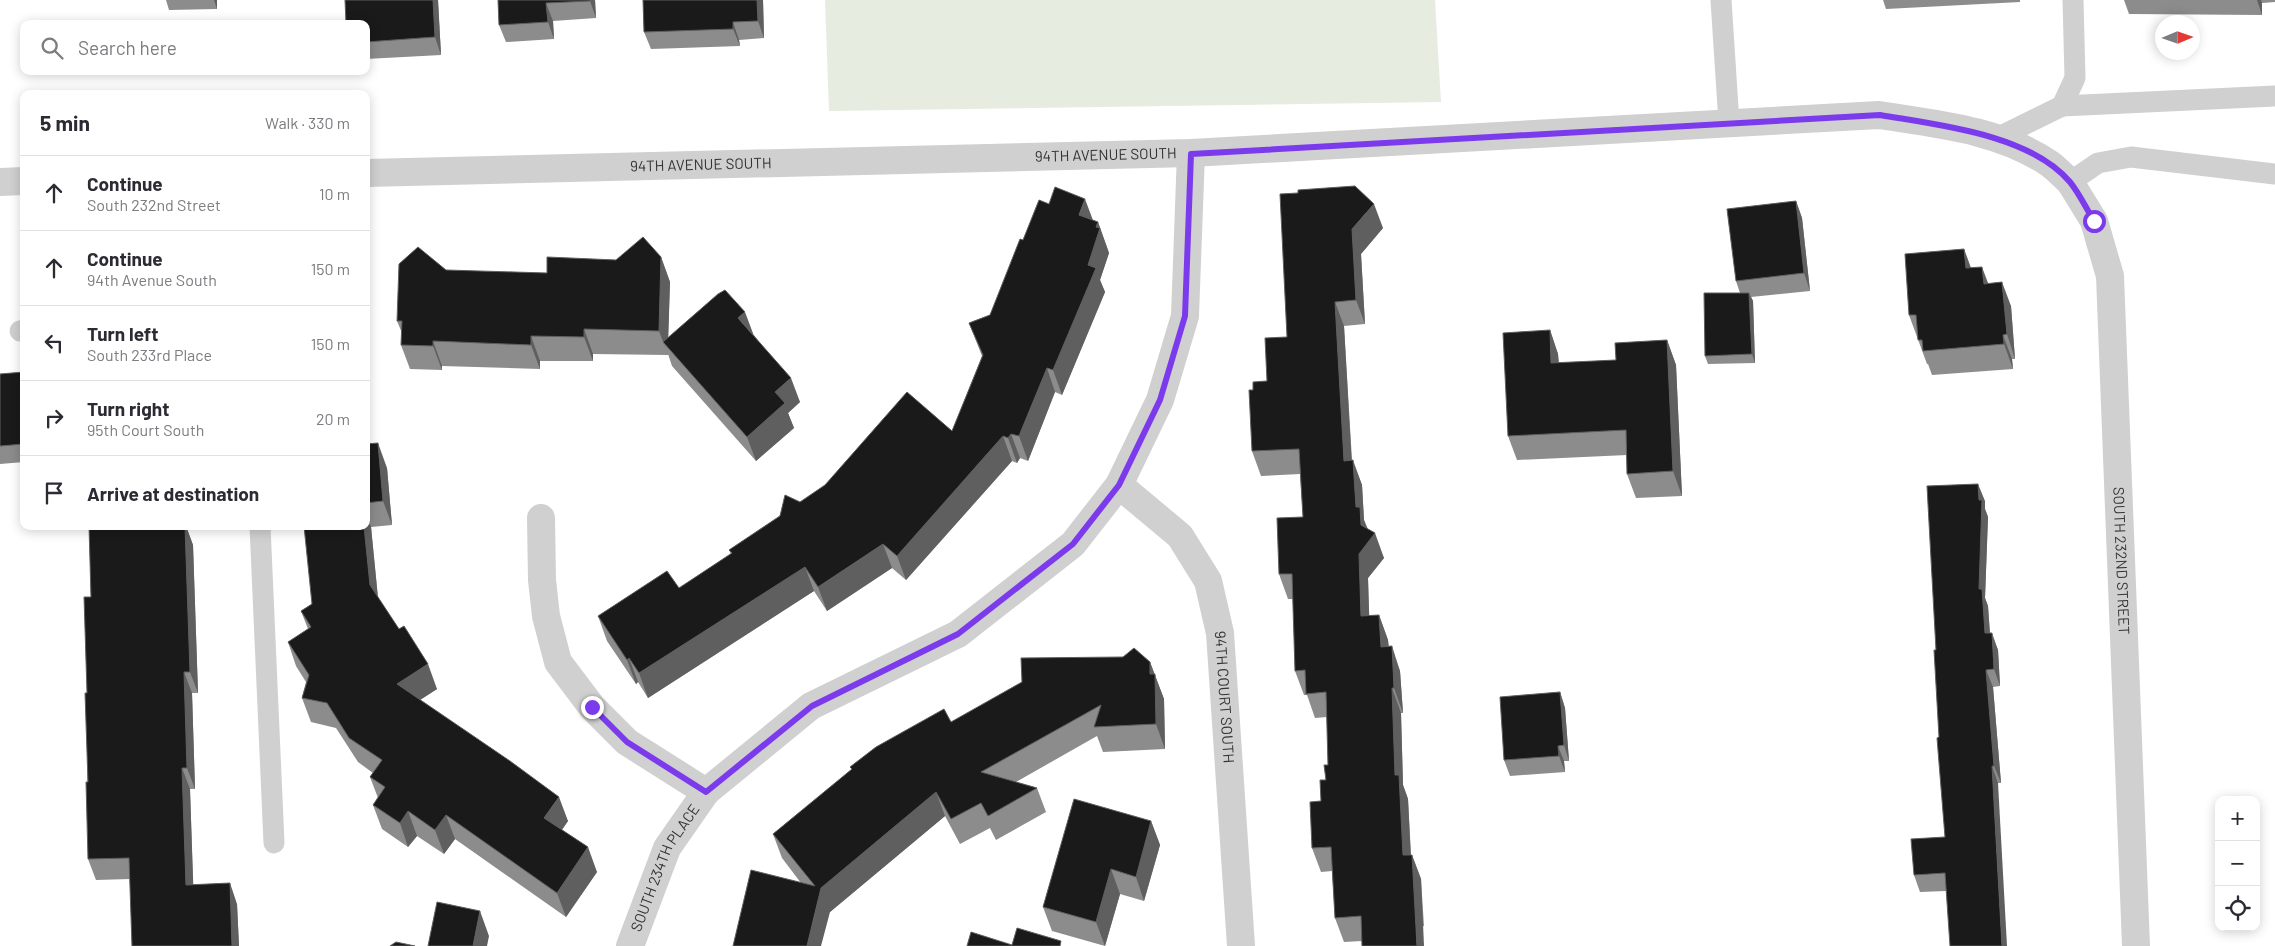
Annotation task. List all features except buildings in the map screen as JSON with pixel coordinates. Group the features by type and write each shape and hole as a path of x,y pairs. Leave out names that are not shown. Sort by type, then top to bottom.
{"street":[{"name":"94TH AVENUE SOUTH","path":"370,173 1191,154 1880,115 1972,130 2024,150 2050,164 2070,182"},
{"name":"SOUTH 234TH PLACE","path":"630,946 667,848 706,792 812,706 958,634 1073,544 1119,485 1160,400 1185,316 1191,154"},
{"path":"0,182 20,181"},
{"name":"SOUTH 232ND STREET","path":"2070,182 2094,221 2110,276 2136,946"},
{"name":"94TH COURT SOUTH","path":"1119,485 1180,536 1208,580 1220,633 1241,946"},
{"path":"542,518 542,580 546,616 558,662 592,707 627,742 706,792"}],"lane":[{"path":"1721,0 1729,124"},
{"path":"2062,106 2075,78 2074,0"},
{"path":"1994,139 2062,106 2275,96"},
{"path":"2070,182 2098,162 2130,157 2275,174"},
{"path":"260,530 274,843"}],"shaded area":[{"path":"825,0 1435,0 1441,102 829,111"}],"route":[{"path":"592,707 627,742 706,792 812,706 958,634 1073,544 1119,485 1136,446 1160,400 1185,316 1191,154 1880,115 1972,130 2024,150 2050,164 2070,182 2094,221"}]}
